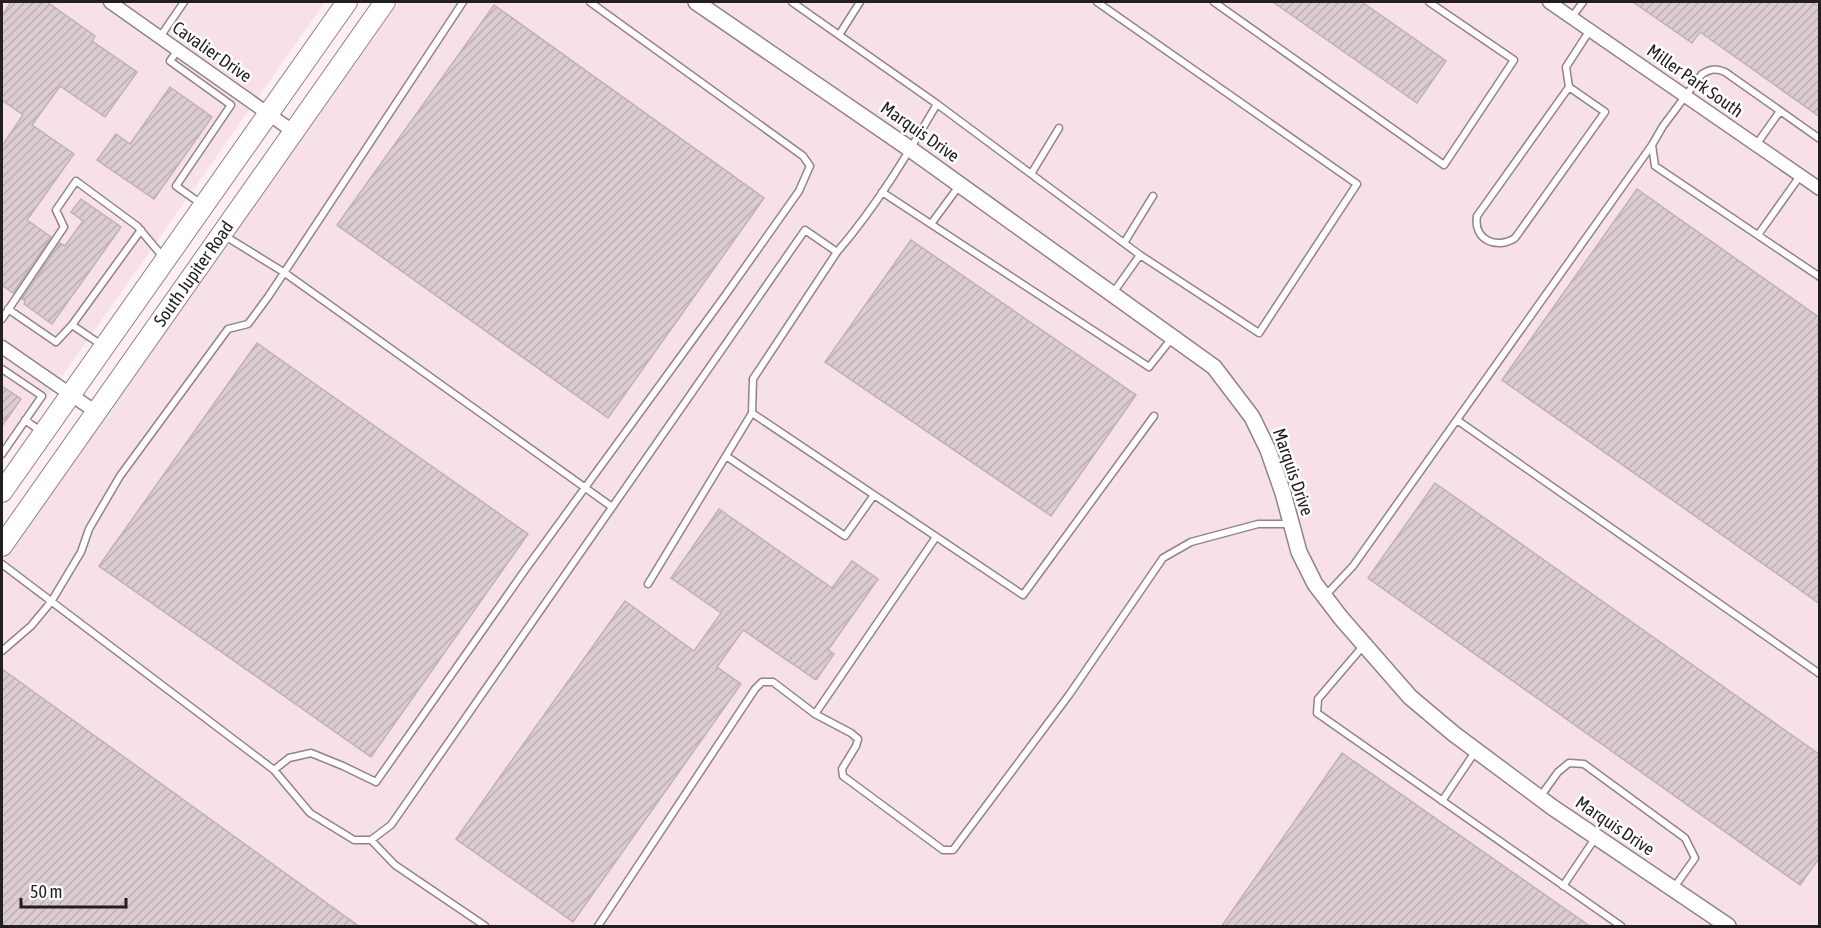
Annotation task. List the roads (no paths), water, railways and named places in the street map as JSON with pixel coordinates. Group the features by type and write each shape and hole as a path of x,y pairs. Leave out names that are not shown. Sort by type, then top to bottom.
{"main road":[{"name":"South Jupiter Road","path":"2,492 347,2"},
{"name":"South Jupiter Road","path":"2,546 386,2"},
{"path":"166,259 191,278"}],"street":[{"name":"Cavalier Drive","path":"110,2 294,132"},
{"name":"Marquis Drive","path":"696,2 960,184 1214,367 1252,417 1268,450 1283,493 1299,552 1315,584 1410,697 1540,798 1728,927"},
{"name":"Miller Park South","path":"1549,2 1820,189"},
{"path":"3,352 96,412"}],"lane":[{"path":"160,37 184,2"},
{"path":"2,651 31,626 51,602 81,552 89,529 120,476 228,329 248,324 285,273 463,2"},
{"path":"274,770 289,758 310,753 376,782 518,580 724,297 799,190 810,166 803,156 590,2"},
{"path":"792,2 937,104 1140,255 1259,333 1357,184 1097,2"},
{"path":"839,35 860,2"},
{"path":"1214,2 1444,165 1514,60 1429,2"},
{"path":"1572,17 1583,2"},
{"path":"1569,87 1605,112 1515,238 1499,244 1490,242 1480,235 1476,224 1477,216 1569,87 1566,67 1590,30"},
{"path":"178,50 170,62 231,105 176,186 203,205"},
{"path":"1325,597 1353,566 1652,146 1662,126 1702,74 1709,69 1725,72 1820,139"},
{"path":"648,584 752,413 753,379 837,252 864,220 937,104"},
{"path":"1756,145 1780,111"},
{"path":"1031,174 1059,128"},
{"path":"1652,146 1655,166 1820,277"},
{"path":"1758,235 1800,176"},
{"path":"2,319 64,227 56,210 76,181 137,226 166,259"},
{"path":"931,224 960,184"},
{"path":"882,192 1149,367 1173,337"},
{"path":"1124,243 1153,196"},
{"path":"8,309 56,342 72,325 141,230"},
{"path":"2,564 274,770 310,813 354,840 371,840 391,825 805,230 837,252"},
{"path":"222,234 285,273 612,507"},
{"path":"1113,294 1140,255"},
{"path":"72,325 105,347"},
{"path":"2,369 42,396 2,454"},
{"path":"752,413 1023,595 1154,416"},
{"path":"25,420 44,433"},
{"path":"1457,420 1820,674"},
{"path":"726,456 845,536 874,495"},
{"path":"598,927 755,689 762,682 773,682 815,714 858,739 842,769 843,776 943,850 953,850 1070,695 1163,558 1191,542 1258,524 1290,524"},
{"path":"815,714 936,537"},
{"path":"1364,644 1318,699 1317,713 1621,927"},
{"path":"1442,801 1476,750"},
{"path":"1540,798 1558,772 1569,763 1584,764 1685,838 1695,858 1673,889"},
{"path":"1563,886 1596,837"},
{"path":"371,840 395,865 485,927"}]}
